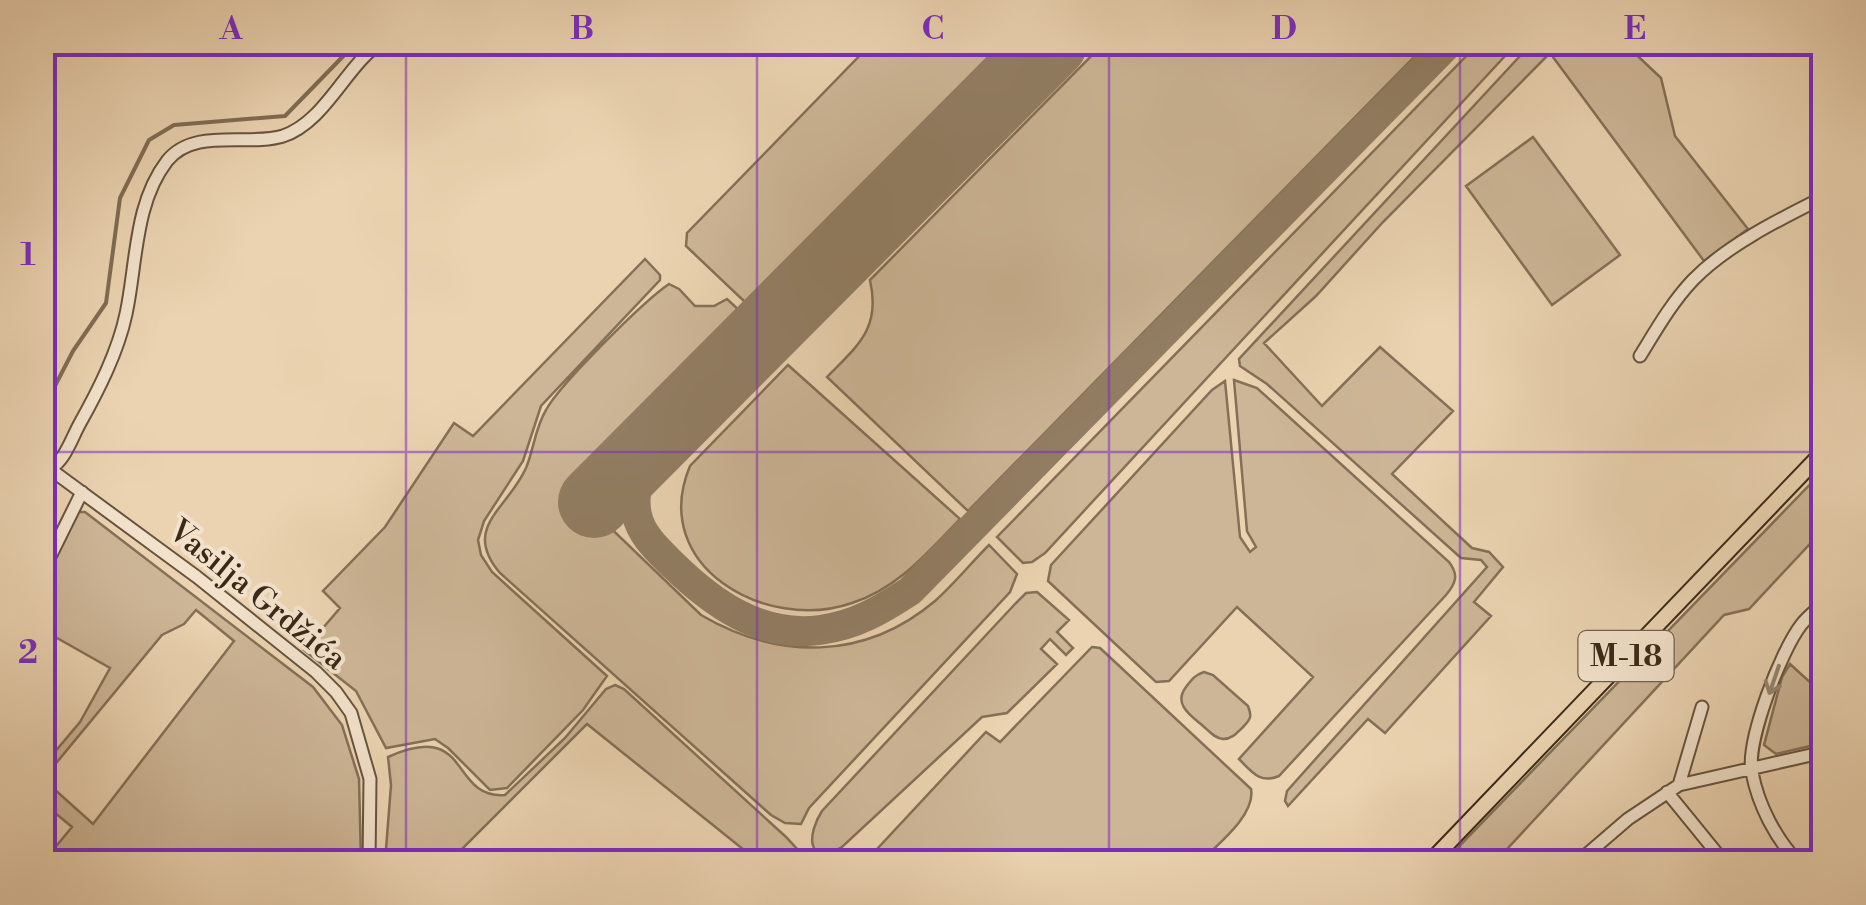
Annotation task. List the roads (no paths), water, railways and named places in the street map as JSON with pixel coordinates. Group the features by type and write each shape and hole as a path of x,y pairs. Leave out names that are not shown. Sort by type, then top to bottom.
{"main road":[{"name":"M-18","path":"1430,862 1824,451"}],"street":[{"path":"46,469 61,459 90,406 120,337 136,241 147,203 165,164 190,145 269,139 294,132 381,42"},
{"path":"1640,356 1694,278 1756,231 1824,197"},
{"name":"Vasilja Grdžića","path":"46,469 197,577 336,692 351,713 370,779 369,862"},
{"path":"42,574 82,492"},
{"path":"1798,862 1776,834 1751,770 1755,739 1777,668 1801,625 1824,603"},
{"path":"1678,785 1702,707"},
{"path":"1581,862 1628,819 1678,785 1824,752"},
{"path":"1666,792 1724,862"}],"waterway":[{"path":"42,411 73,351 106,303 120,198 149,140 174,125 285,116 357,42"}]}
